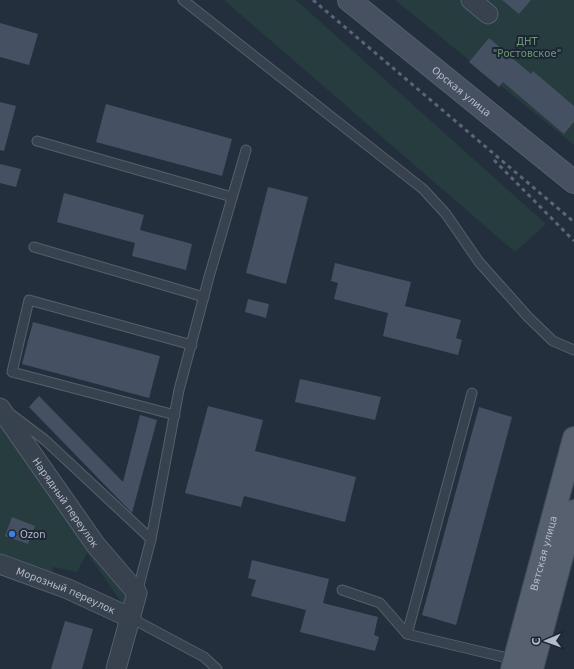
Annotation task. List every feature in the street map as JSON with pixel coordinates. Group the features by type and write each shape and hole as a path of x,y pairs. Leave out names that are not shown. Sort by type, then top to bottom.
{"main road":[{"name":"Орская улица","path":"349,0 574,182"},
{"name":"Вятская улица","path":"523,665 574,438"},
{"name":"Вятская улица","path":"523,665 574,511"}],"street":[{"path":"471,0 488,14"},
{"name":"Нарядный переулок","path":"0,407 96,544 137,593"},
{"name":"Морозный переулок","path":"0,564 68,589 131,618"},
{"path":"116,669 137,593"}],"lane":[{"path":"183,0 423,189 446,214 479,262 528,317 553,341 574,350"},
{"path":"37,141 232,196"},
{"path":"137,593 151,539 180,390 204,297 246,150"},
{"path":"34,247 204,297"},
{"path":"175,415 12,372 29,300 192,345"},
{"path":"407,634 472,393"},
{"path":"0,407 45,440 151,539"},
{"path":"342,590 380,603 407,634 523,665"},
{"path":"131,618 204,657 217,669"}],"green space":[{"path":"224,0 296,0 546,224 515,252"},
{"name":"ДНТ \"Ростовское\"","path":"395,0 574,0 574,145"},
{"path":"0,417 133,594 127,610 87,553 77,572 53,567 51,579 0,564"}],"building":[{"path":"502,0 531,0 519,14"},
{"path":"0,23 38,34 29,65 0,57"},
{"path":"489,38 531,74 533,71 574,106 574,122 564,134 503,82 499,87 469,62"},
{"path":"0,102 16,106 4,151 0,150"},
{"path":"106,104 232,139 222,176 96,142"},
{"path":"0,164 21,169 16,187 0,183"},
{"path":"268,187 308,197 286,284 246,273"},
{"path":"64,193 144,215 140,230 192,244 186,270 132,256 135,243 57,222"},
{"path":"335,263 411,282 405,306 461,320 456,338 462,340 458,355 383,336 388,313 334,299 338,283 331,281"},
{"path":"248,299 269,304 266,318 245,312"},
{"path":"33,322 160,356 149,398 22,364"},
{"path":"300,379 381,397 375,420 295,402"},
{"path":"39,396 123,482 140,415 157,420 132,513 29,407"},
{"path":"208,406 263,420 255,451 356,477 345,522 244,496 241,507 185,493"},
{"path":"479,407 512,417 456,625 422,615"},
{"path":"12,517 35,526 28,544 5,536"},
{"path":"252,560 329,579 323,603 378,617 374,635 379,637 375,651 300,632 306,610 251,596 256,580 248,578"},
{"path":"65,621 93,629 82,669 51,669"}],"railway":[{"path":"313,0 574,222"},
{"path":"494,160 574,241"}],"place":[{"name":"Ozon","path":"12,534"}]}
